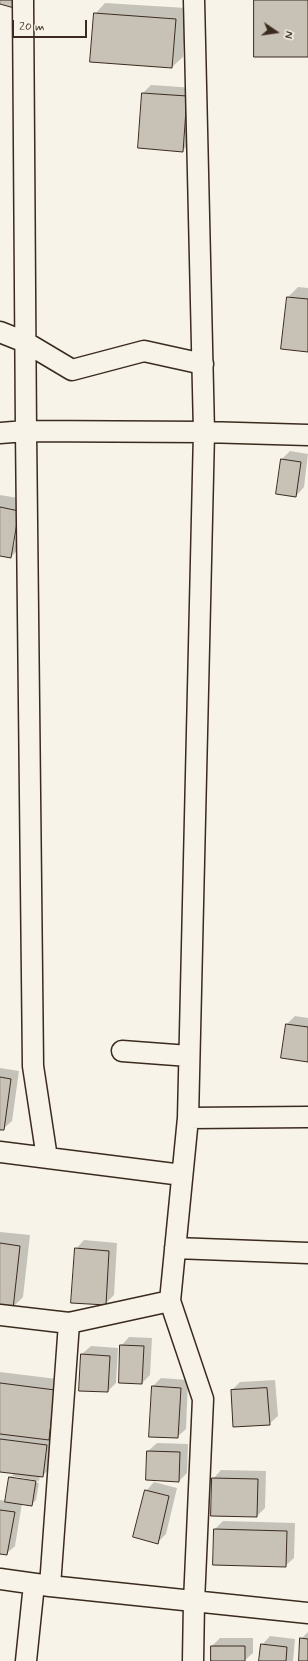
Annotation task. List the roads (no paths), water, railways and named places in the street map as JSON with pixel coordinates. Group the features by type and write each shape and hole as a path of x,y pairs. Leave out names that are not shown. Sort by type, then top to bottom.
{"street":[{"path":"23,0 25,342 33,1066 47,1158"},
{"path":"193,1661 194,1602 203,1399 170,1301 188,1118 204,432 194,0"},
{"path":"0,332 25,342 72,370 144,350 203,364"},
{"path":"0,433 26,431 204,432 308,435"},
{"path":"122,1051 189,1056"},
{"path":"188,1118 308,1117"},
{"path":"0,1152 182,1175"},
{"path":"175,1248 308,1253"},
{"path":"0,1315 69,1322 170,1301"},
{"path":"26,1661 42,1585 69,1322"},
{"path":"0,1579 42,1585 308,1614"}]}
